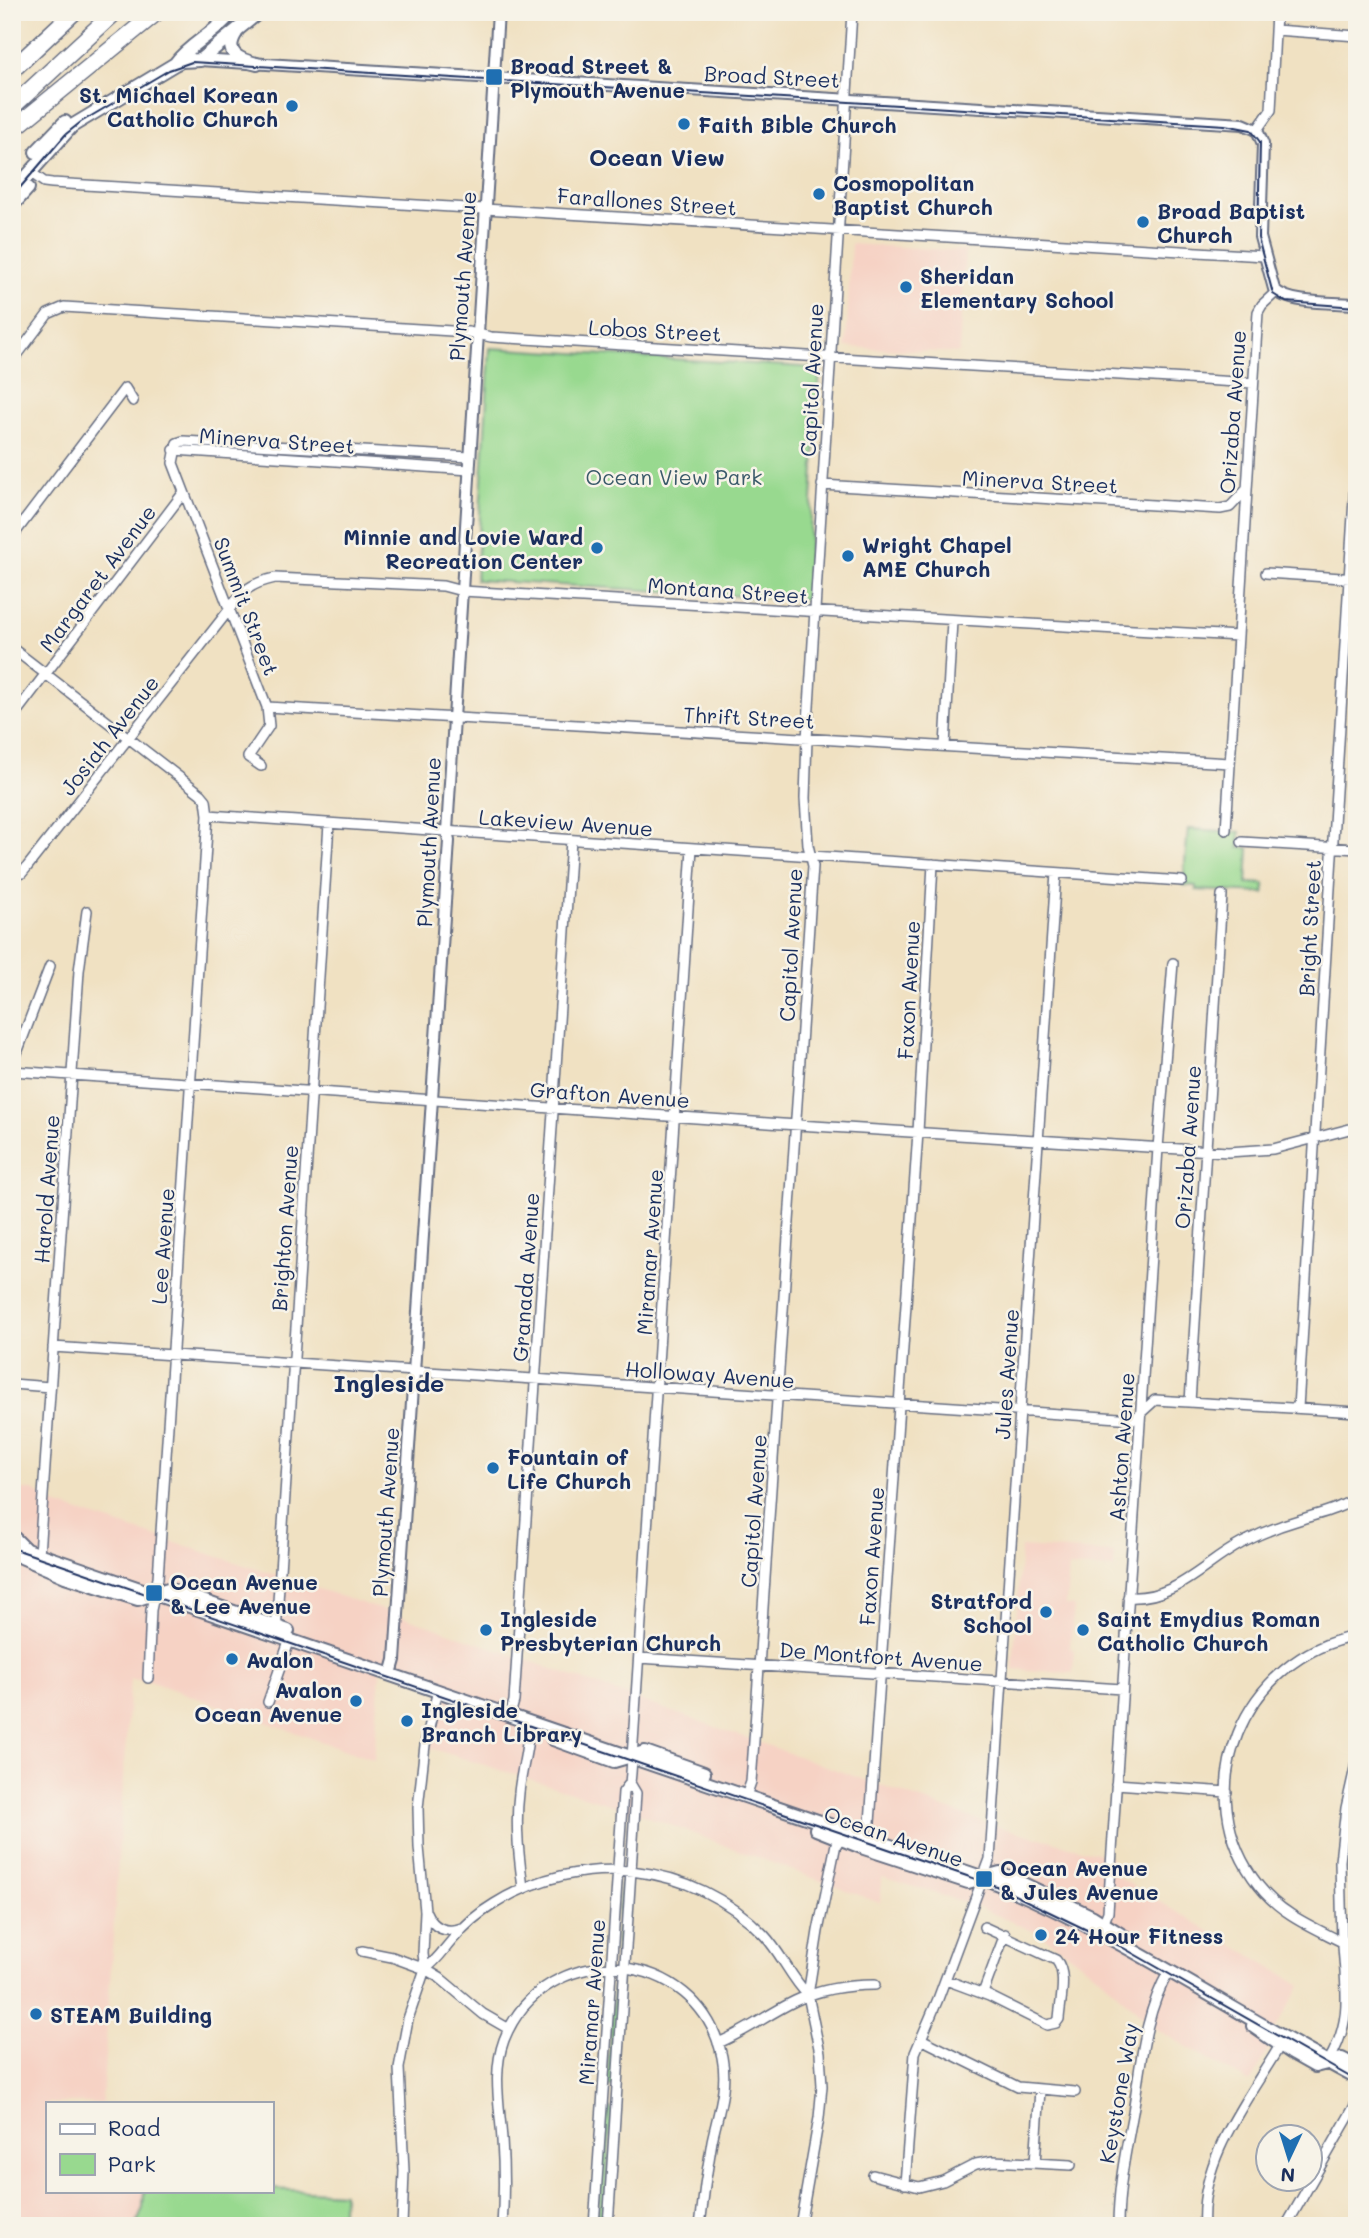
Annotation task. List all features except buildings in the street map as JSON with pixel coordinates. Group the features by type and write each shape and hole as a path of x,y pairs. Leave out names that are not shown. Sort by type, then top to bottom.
{"highway":[{"path":"12,70 74,12"},
{"path":"12,107 115,12"},
{"path":"12,130 157,12"}],"main road":[{"path":"200,60 203,48 231,12"},
{"path":"12,193 65,132 80,120 175,64 200,60 259,12"},
{"path":"175,64 183,54 219,27"},
{"path":"239,30 231,45 233,54 243,61 257,64"},
{"path":"12,206 30,185 30,172"},
{"name":"Ocean Avenue","path":"12,1536 26,1550 39,1555 300,1636 320,1650"},
{"name":"Ocean Avenue","path":"12,1552 26,1550"},
{"name":"Ocean Avenue","path":"12,1552 65,1576 138,1599 155,1593"},
{"name":"Ocean Avenue","path":"276,1630 290,1639 320,1650 528,1722 536,1733 614,1761 632,1758 645,1752 736,1785 746,1796 848,1836 984,1878 1000,1873 1051,1895 1102,1928 1130,1941 1140,1954 1244,2014 1282,2041 1357,2078"},
{"name":"Ocean Avenue","path":"1328,2062 1342,2059 1357,2067"}],"street":[{"name":"Plymouth Avenue","path":"391,1674 395,1660 449,841 447,831 498,12"},
{"name":"Capitol Avenue","path":"746,1796 751,1782 779,1396 813,866 808,845 805,798 807,739 852,12"},
{"path":"1276,12 1271,110 1257,130 1264,144 1259,220 1264,256 1276,292 1283,297 1357,304"},
{"path":"1275,30 1357,36"},
{"name":"Broad Street","path":"200,60 1224,122 1249,125 1257,130"},
{"name":"Farallones Street","path":"30,172 44,182 52,183 1264,256"},
{"name":"Orizaba Avenue","path":"1226,830 1258,312 1262,304 1276,292"},
{"name":"Lobos Street","path":"12,362 48,314 64,307 491,337 1253,383"},
{"path":"12,537 125,388 133,401"},
{"name":"Minerva Street","path":"470,457 183,440 177,443 174,450 470,470"},
{"name":"Summit Street","path":"174,450 173,463 267,707 269,726 266,734 248,757 261,766"},
{"name":"Bright Street","path":"1297,1408 1332,847 1352,579 1357,450"},
{"name":"Minerva Street","path":"822,485 1220,509 1230,507 1247,489"},
{"name":"Margaret Avenue","path":"12,718 184,492"},
{"path":"1266,573 1352,579"},
{"name":"Montana Street","path":"229,610 239,595 252,585 275,578 443,586 462,591 952,621 962,619 1238,636"},
{"name":"Josiah Avenue","path":"12,875 22,873 27,867 229,610"},
{"path":"945,746 952,621"},
{"path":"12,648 201,794 206,800 208,815"},
{"name":"Thrift Street","path":"267,707 1230,763"},
{"name":"Lakeview Avenue","path":"208,815 1182,881"},
{"name":"Lee Avenue","path":"148,1678 208,815"},
{"name":"Brighton Avenue","path":"276,1630 329,824"},
{"name":"Granada Avenue","path":"510,1716 514,1701 571,840"},
{"path":"1242,842 1357,849"},
{"name":"Miramar Avenue","path":"594,2226 618,1967 631,1871 636,1793 630,1783 692,848"},
{"name":"Faxon Avenue","path":"800,2226 822,2087 820,2053 808,1995 818,1931 836,1844 870,1823 918,1132 933,864"},
{"name":"Jules Avenue","path":"905,2184 913,2063 990,1859 1056,873"},
{"name":"Orizaba Avenue","path":"1190,1402 1222,895"},
{"name":"Harold Avenue","path":"39,1555 79,971 87,911"},
{"name":"Ashton Avenue","path":"1102,1928 1108,1912 1158,1148 1173,963"},
{"path":"12,1066 50,966"},
{"name":"Grafton Avenue","path":"12,1071 1206,1151 1250,1152 1273,1149 1357,1127"},
{"name":"Holloway Avenue","path":"53,1347 1135,1419 1155,1399 1357,1412"},
{"path":"12,1384 50,1387"},
{"path":"1128,1597 1148,1597 1173,1590 1243,1543 1283,1525 1340,1507 1357,1497"},
{"path":"1347,1943 1299,1922 1269,1898 1257,1884 1235,1841 1227,1792 1227,1774 1236,1737 1255,1700 1267,1684 1298,1658 1334,1641 1357,1636"},
{"path":"268,1702 290,1639"},
{"name":"De Montfort Avenue","path":"639,1658 1122,1689"},
{"path":"402,2226 404,2171 398,2068 408,2019 425,1969 425,1911 418,1808 425,1745 438,1690"},
{"path":"523,1888 518,1851 517,1811 521,1777 530,1739 528,1722"},
{"path":"1328,2062 1340,2042 1347,2010 1347,1943 1339,1911 1340,1861 1346,1808 1357,1759"},
{"name":"Miramar Avenue","path":"608,2226 618,1967 617,1869 622,1792 630,1783"},
{"path":"1116,1784 1227,1792"},
{"path":"425,1969 464,1927 491,1906 523,1888 578,1871 617,1869 663,1876 694,1886 738,1912 775,1948 808,1995"},
{"path":"425,1911 429,1920 442,1929 449,1931 464,1927"},
{"path":"946,1980 983,1993 1047,2025 1052,2025 1059,2019 1062,1973 1056,1960 1005,1934 984,1927"},
{"path":"983,1993 1005,1934"},
{"path":"362,1951 392,1957 425,1969 483,2014 509,2029"},
{"path":"502,2226 503,2162 498,2070 503,2043 509,2029 526,2004 550,1983 579,1971 618,1967 654,1975 680,1990 703,2015 718,2043 724,2085 706,2178 700,2226"},
{"name":"Keystone Way","path":"1118,2226 1119,2195 1146,2029 1154,2000 1169,1971"},
{"path":"718,2043 745,2031 808,1995 843,1986 875,1985"},
{"path":"921,2039 1010,2084 1040,2090 1075,2092"},
{"path":"1204,2226 1209,2184 1222,2146 1282,2041"},
{"path":"1035,2163 1040,2090"},
{"path":"1286,2226 1357,2102"},
{"path":"873,2175 905,2184 930,2185 985,2162 1070,2165"}],"shaded area":[{"name":"Sheridan Elementary School","path":"851,244 965,251 959,353 846,347"},
{"path":"12,1490 34,1490 49,1502 411,1619 992,1825 1111,1857 1111,1873 1301,1985 1267,2043 1268,2050 1250,2083 1156,2029 1099,1976 1042,1935 973,1905 882,1877 880,1903 635,1812 430,1748 444,1680 381,1658 374,1760 149,1681 130,1679 102,2102 46,2102 46,2192 273,2192 273,2188 344,2192 342,2226 12,2226"},
{"name":"Stratford School","path":"1021,1547 1115,1553 1114,1569 1069,1567 1066,1605 1074,1606 1070,1648 1074,1649 1073,1673 1013,1669"}],"green space":[{"name":"Ocean View Park","path":"490,348 820,368 806,600 476,580"},
{"path":"1188,829 1240,832 1239,848 1249,848 1247,883 1265,884 1264,893 1196,890 1196,886 1183,885"},
{"path":"624,1883 627,1886 622,1954 619,1957 616,1955 620,1885"},
{"path":"617,1976 620,1979 613,2084 610,2087 607,2084 614,1979"},
{"path":"605,2110 612,2110 602,2218 598,2216"},
{"path":"273,2189 343,2193 341,2226 136,2226 143,2208 144,2192 273,2192"}],"tram line":[{"path":"12,197 66,134 81,122 169,70 192,62 1225,125 1251,130 1260,142 1258,238 1273,294 1286,302 1357,307"},
{"path":"12,1548 996,1886 1120,1946 1357,2081"}],"railway":[{"path":"12,19 20,12"}],"place":[{"name":"Broad Street & Plymouth Avenue","path":"494,77"},
{"name":"St. Michael Korean Catholic Church","path":"292,106"},
{"name":"Faith Bible Church","path":"684,124"},
{"name":"Cosmopolitan Baptist Church","path":"819,194"},
{"name":"Broad Baptist Church","path":"1143,222"},
{"name":"Sheridan Elementary School","path":"906,287"},
{"name":"Minnie and Lovie Ward Recreation Center","path":"597,548"},
{"name":"Wright Chapel AME Church","path":"848,556"},
{"name":"Fountain of Life Church","path":"493,1468"},
{"name":"Ocean Avenue & Lee Avenue","path":"154,1593"},
{"name":"Stratford School","path":"1046,1612"},
{"name":"Ingleside Presbyterian Church","path":"486,1630"},
{"name":"Saint Emydius Roman Catholic Church","path":"1083,1630"},
{"name":"Avalon","path":"232,1659"},
{"name":"Avalon Ocean Avenue","path":"356,1701"},
{"name":"Ingleside Branch Library","path":"407,1721"},
{"name":"Ocean Avenue & Jules Avenue","path":"984,1879"},
{"name":"24 Hour Fitness","path":"1041,1935"},
{"name":"STEAM Building","path":"36,2014"}],"district":[{"name":"Ocean View","path":"657,157"},
{"name":"Ingleside","path":"389,1382"}]}
